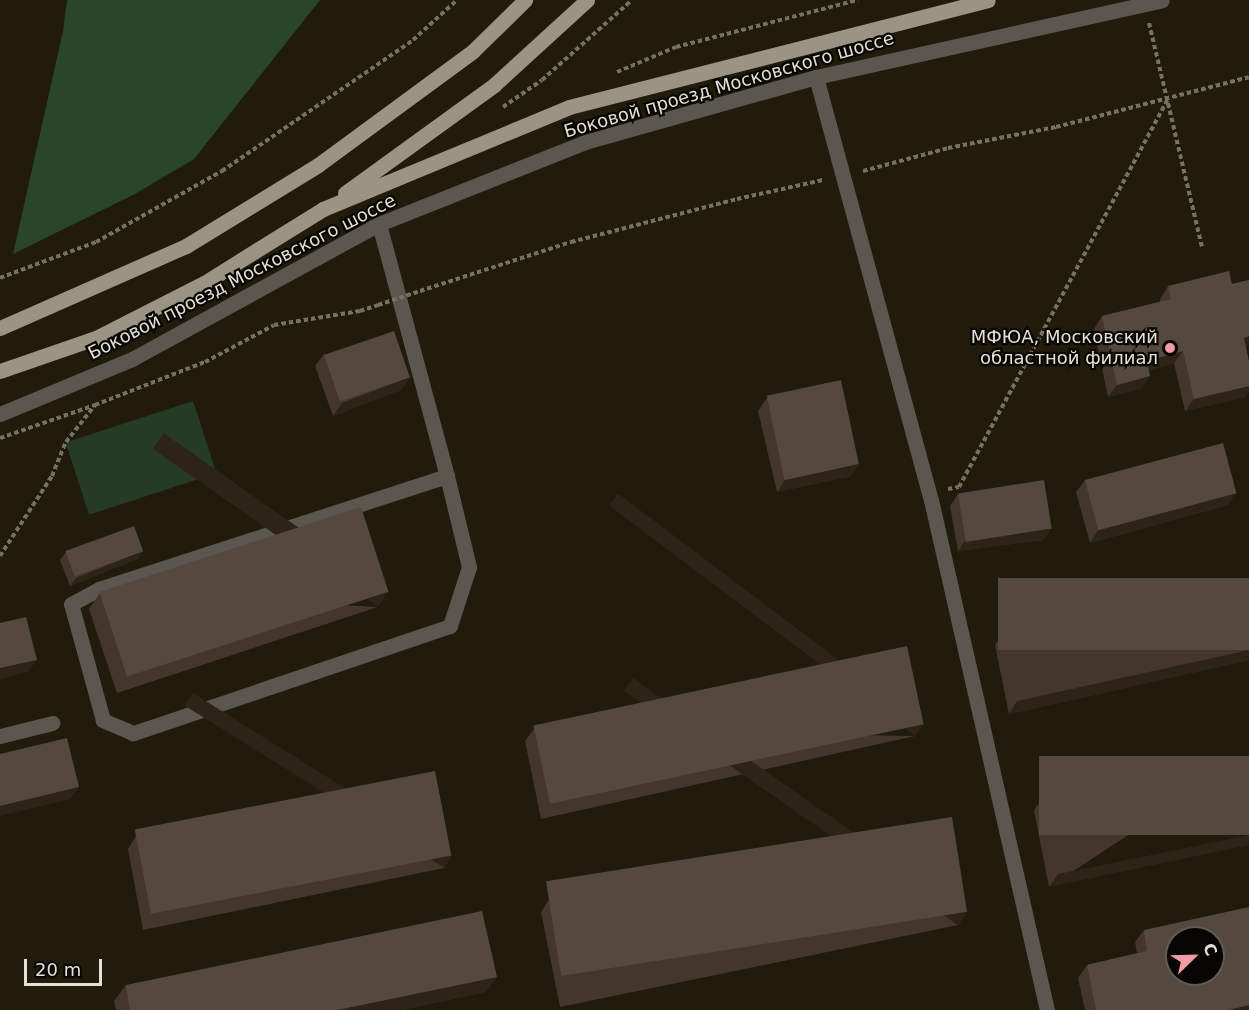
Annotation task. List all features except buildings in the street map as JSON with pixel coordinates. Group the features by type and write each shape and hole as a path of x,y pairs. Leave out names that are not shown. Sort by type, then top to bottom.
{"main road":[{"path":"0,328 186,246 318,165 473,51 525,0"},
{"path":"0,371 98,337 204,284 323,209 494,85 587,0"},
{"path":"323,209 569,107 972,2 988,0"}],"street":[{"name":"Боковой проезд Московского шоссе","path":"0,414 132,359 379,225 585,142 816,77 1162,0"},
{"path":"816,77 929,494 1047,1010"},
{"path":"379,225 447,476 469,567 450,626 133,732 103,720 71,604 99,589 447,476"},
{"path":"0,736 51,723"}],"path":[{"path":"0,278 96,242 222,171 413,40 457,0"},
{"path":"497,111 542,80 632,0"},
{"path":"612,74 676,47 858,0"},
{"path":"1143,4 1168,99 1202,247"},
{"path":"929,494 960,487 1168,99"},
{"path":"0,438 95,405 206,362 274,325 360,311 420,291"},
{"path":"0,556 52,476 66,442 95,405"}],"green space":[{"path":"67,0 320,0 194,159 135,194 13,254 63,31"},
{"path":"193,401 216,473 89,515 66,442"}],"place":[{"name":"МФЮА, Московский областной филиал","path":"1170,348"}]}
